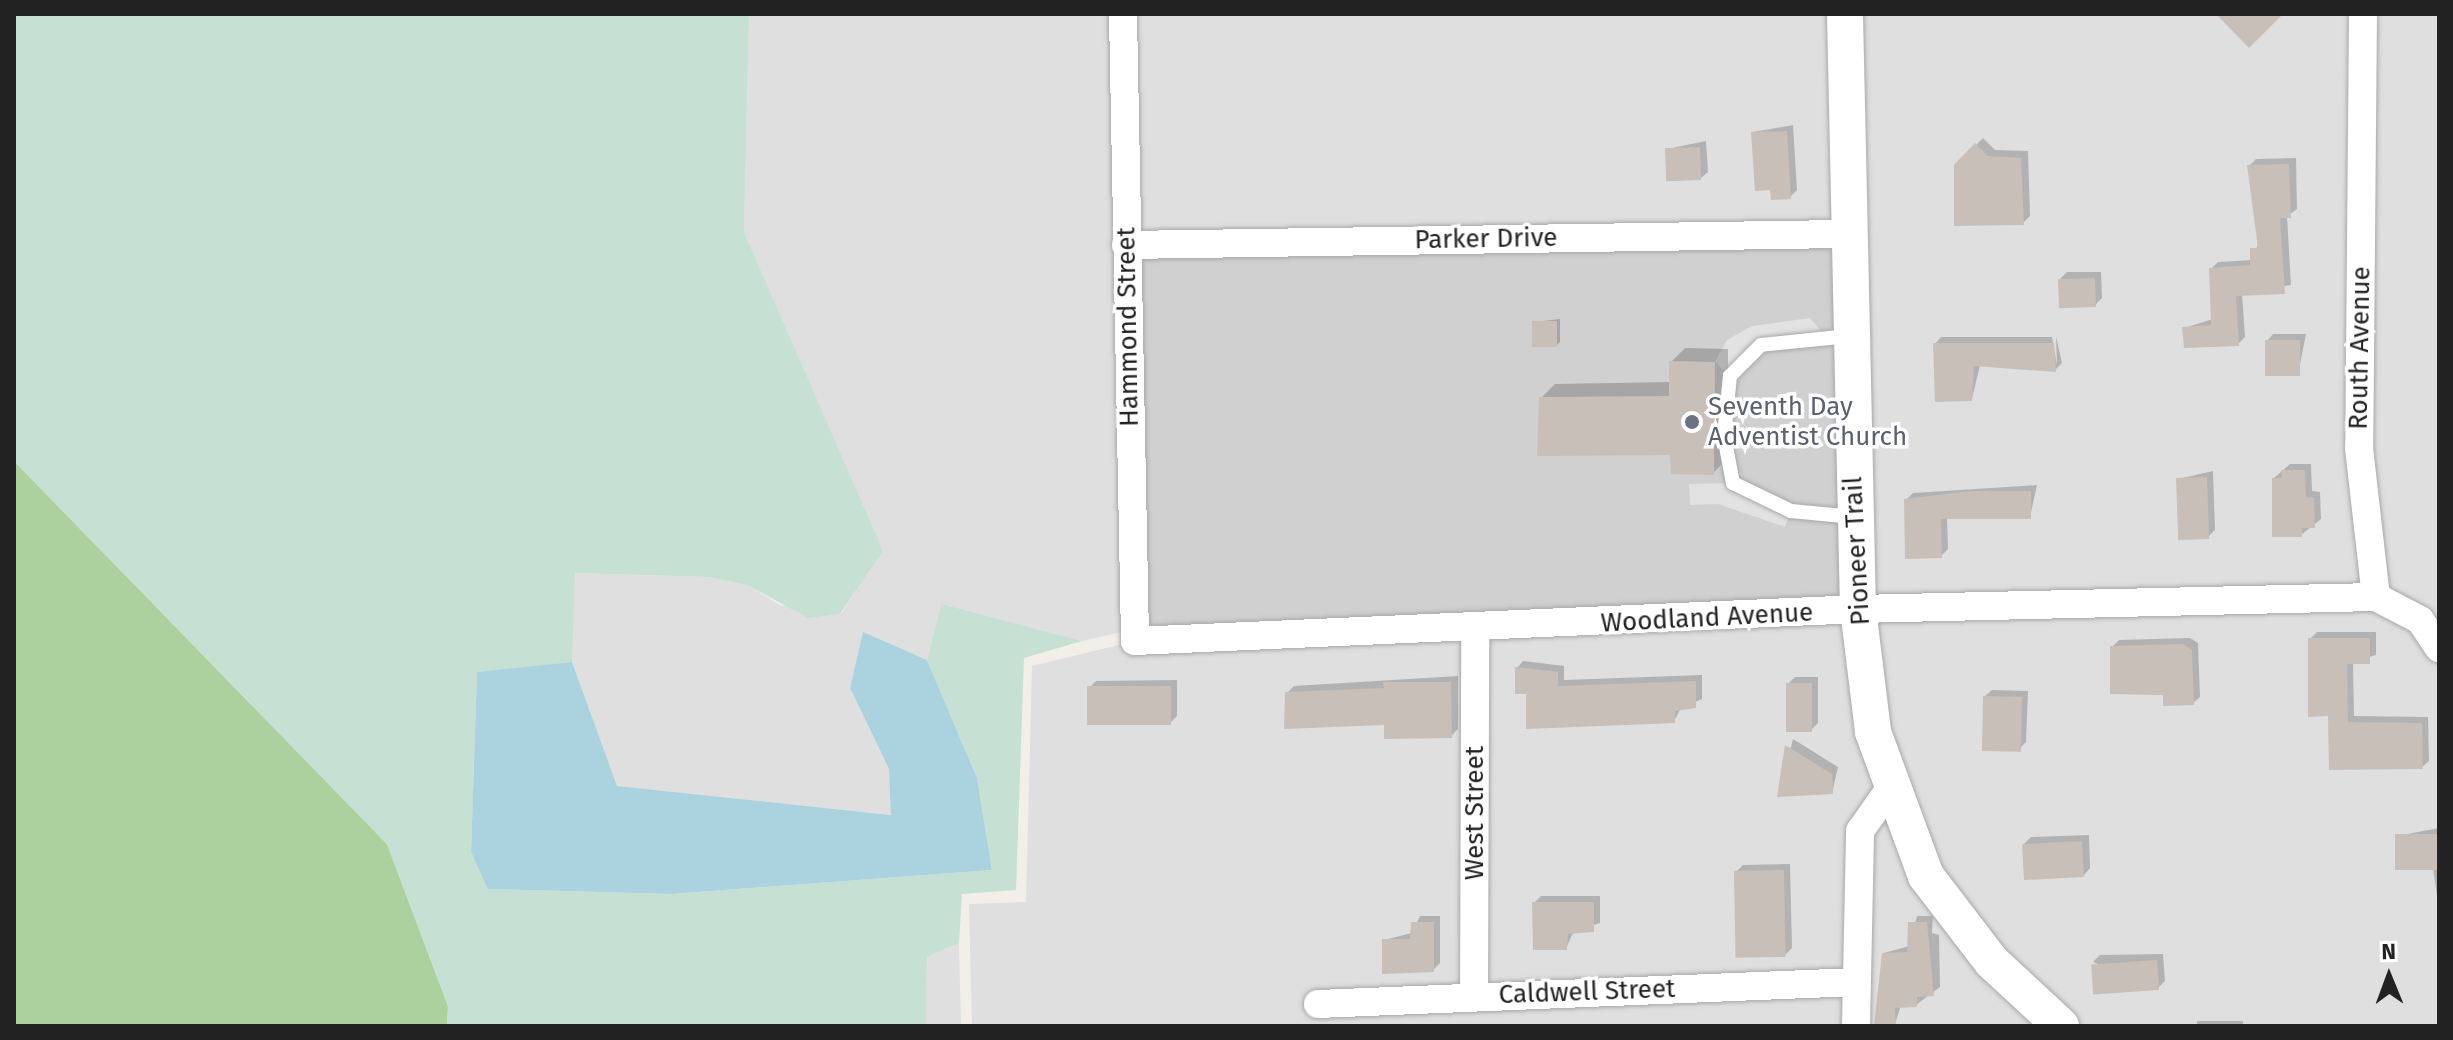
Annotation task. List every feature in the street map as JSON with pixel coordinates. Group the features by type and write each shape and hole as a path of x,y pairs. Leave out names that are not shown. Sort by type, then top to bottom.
{"street":[{"name":"Hammond Street","path":"1123,14 1135,641"},
{"name":"Pioneer Trail","path":"1845,14 1845,234 1858,609 1873,732 1889,790 1926,876 1992,962 2061,1026"},
{"name":"Routh Avenue","path":"2363,14 2359,448 2376,597"},
{"name":"Parker Drive","path":"1126,245 1845,234"},
{"name":"Woodland Avenue","path":"1135,641 1475,630 1858,609 2376,597"},
{"path":"2376,597 2420,620 2439,648"},
{"name":"West Street","path":"1474,996 1475,630"},
{"path":"1856,1026 1860,831 1889,790"},
{"name":"Caldwell Street","path":"1318,1004 1856,982"}],"lane":[{"path":"1849,336 1761,345 1730,376 1724,436 1733,483 1791,511 1855,517"}],"shaded area":[{"path":"749,14 1111,14 1122,632 1082,641 941,605 927,660 863,633 850,688 889,769 892,815 616,786 572,662 574,573 708,577 747,585 780,605 841,614 882,551 744,232"},
{"path":"1136,14 1832,14 1832,231 1136,231"},
{"path":"1845,14 2439,14 2439,1026 972,1026 969,904 1026,902 1032,666 1135,641 1857,609"},
{"path":"1845,234 1858,609 1140,634 1126,259"},
{"path":"1810,318 1827,338 1761,345 1730,376 1715,362 1727,340 1752,326"},
{"path":"1733,483 1791,511 1785,527 1718,504 1690,505 1689,484"},
{"path":"959,943 961,1026 926,1026 927,957"}],"green space":[{"path":"14,14 749,14 744,232 883,551 840,614 808,618 747,585 708,577 575,573 572,662 477,673 471,852 489,889 671,894 992,870 977,778 927,660 941,604 1082,641 1024,658 1016,890 962,894 959,943 927,957 926,1026 447,1026 448,1006 387,844 14,461"},
{"path":"14,461 387,844 448,1006 447,1026 14,1026"}],"water":[{"path":"863,632 927,660 977,778 992,870 671,894 488,889 471,852 477,672 572,662 617,786 891,815 889,769 850,688"}],"building":[{"path":"2216,14 2283,14 2249,48"},
{"path":"1787,131 1791,199 1771,200 1770,190 1755,191 1751,132"},
{"path":"1975,143 1988,156 2021,158 2024,225 1954,226 1954,165"},
{"path":"1700,147 1701,180 1666,181 1665,148"},
{"path":"2289,164 2291,218 2280,218 2285,294 2236,296 2239,346 2184,348 2182,327 2211,325 2209,268 2250,265 2250,248 2258,248 2247,165"},
{"path":"2095,278 2096,307 2059,308 2058,279"},
{"path":"1532,321 1557,321 1557,347 1532,347"},
{"path":"2265,340 2300,340 2300,376 2265,376"},
{"path":"1933,343 2054,343 2056,372 1974,366 1972,401 1935,402"},
{"path":"1669,361 1715,362 1714,475 1671,474 1670,455 1537,456 1539,397 1669,396"},
{"path":"2281,470 2305,470 2306,497 2314,498 2315,528 2302,528 2302,537 2272,537 2272,478 2282,478"},
{"path":"2207,477 2209,539 2178,540 2176,478"},
{"path":"1971,491 2031,491 2031,519 1941,519 1942,558 1905,559 1904,499"},
{"path":"2308,638 2370,638 2370,664 2347,664 2348,722 2422,723 2423,769 2329,770 2328,716 2308,717"},
{"path":"2183,644 2192,650 2194,705 2163,706 2163,695 2110,694 2110,646"},
{"path":"1515,667 1558,672 1558,686 1696,681 1696,708 1675,711 1675,723 1526,729 1526,694 1515,694"},
{"path":"1383,682 1451,682 1452,738 1384,739 1384,725 1284,729 1285,692 1384,688"},
{"path":"1786,683 1812,683 1812,732 1786,732"},
{"path":"1087,686 1171,686 1171,725 1087,725"},
{"path":"1983,696 2022,697 2021,752 1982,751"},
{"path":"1785,745 1832,774 1833,794 1777,797"},
{"path":"2395,834 2439,834 2439,870 2395,870"},
{"path":"2082,841 2084,877 2024,880 2022,844"},
{"path":"1784,870 1786,957 1736,958 1734,871"},
{"path":"1532,902 1594,902 1594,932 1568,934 1567,950 1533,950"},
{"path":"1411,922 1434,922 1434,972 1382,974 1382,939 1410,939"},
{"path":"1908,922 1927,922 1934,996 1917,997 1917,1007 1895,1008 1896,1026 1874,1026 1882,953 1907,952"},
{"path":"2157,960 2159,990 2093,995 2091,965"}],"place":[{"name":"Seventh Day Adventist Church","path":"1692,422"}]}
